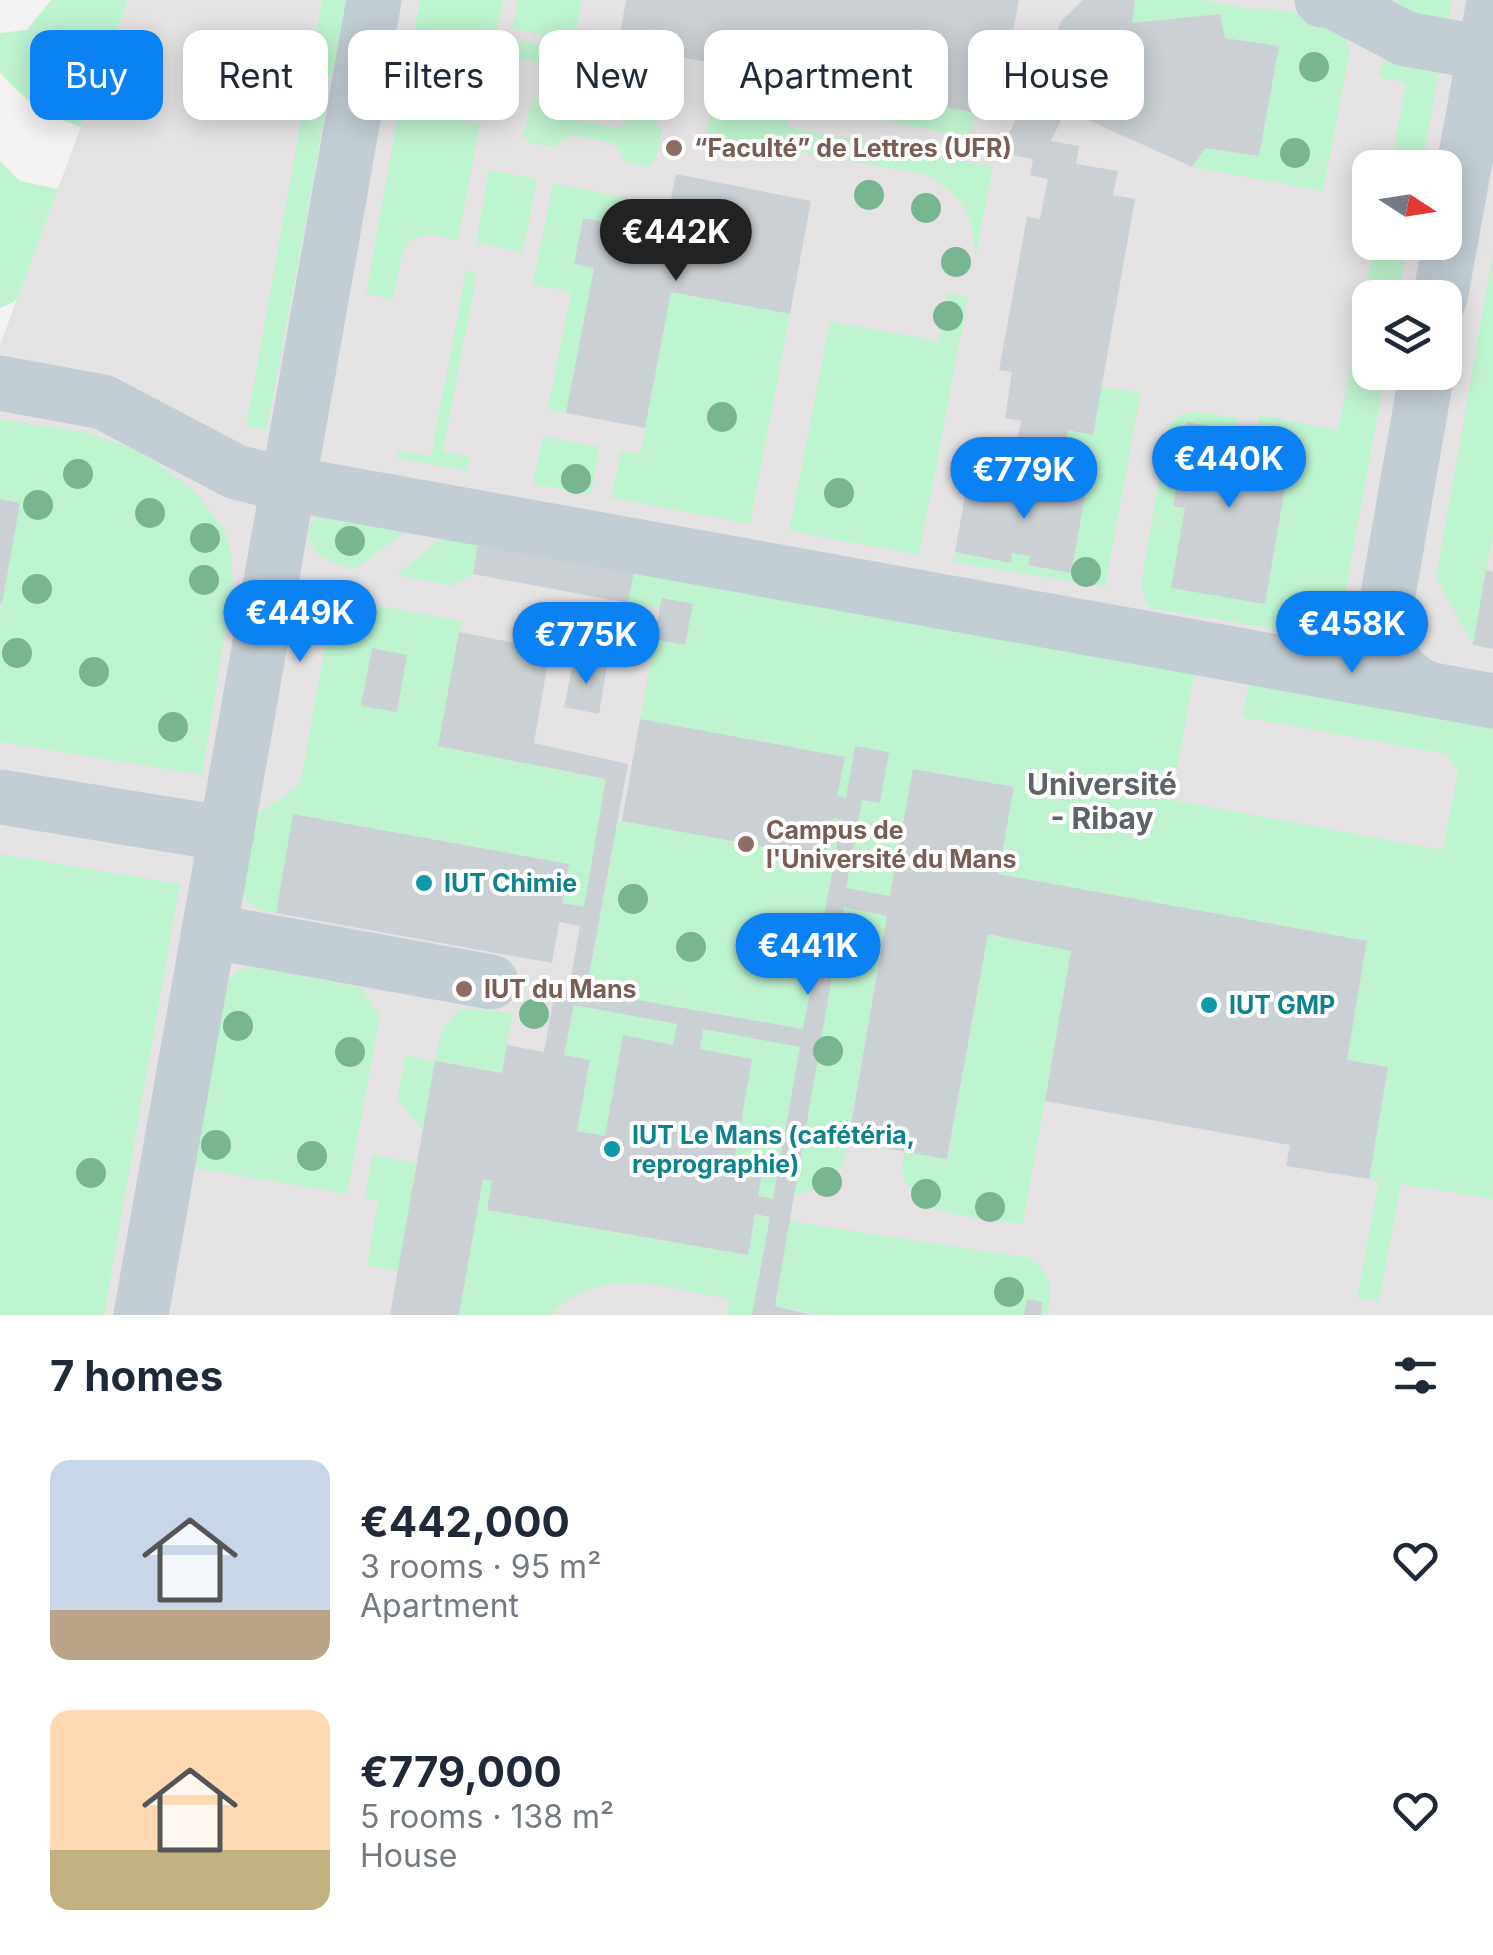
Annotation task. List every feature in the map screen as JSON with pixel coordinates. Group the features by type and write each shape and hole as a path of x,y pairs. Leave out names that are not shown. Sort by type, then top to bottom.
{"street":[{"path":"142,1315 226,834 276,481 374,0"},
{"path":"1322,0 1335,2 1406,39 1489,30 1443,280"},
{"path":"0,383 103,402 236,472 276,481 1493,701"},
{"path":"1423,390 1383,623 1384,645 1394,666 1409,680 1427,688"},
{"path":"0,797 226,834"},
{"path":"209,931 490,982"}],"shaded area":[{"name":"Campus de l'Université du Mans","path":"128,0 1493,0 1493,1315 0,1315 0,345 83,120 163,120 163,30 117,30"}],"green space":[{"path":"51,0 128,0 117,30 30,30 30,101 0,72 0,33 27,30"},
{"path":"322,0 346,0 332,76 328,75 328,30 317,30"},
{"path":"420,0 503,0 497,30 415,30"},
{"path":"518,0 582,0 576,30 539,30 539,34 512,29"},
{"path":"1135,0 1200,0 1257,10 1258,7 1299,13 1337,29 1350,51 1323,191 1192,167 1205,148 1259,155 1279,46 1132,23"},
{"path":"1398,0 1452,0 1447,29 1398,4"},
{"path":"519,40 539,44 539,63 519,59"},
{"path":"1388,59 1440,66 1425,150 1393,150 1406,83 1379,77 1380,66"},
{"path":"533,98 539,99 539,120 574,120 617,128 628,120 654,120 662,129 656,159 647,166 626,162 614,143 571,135 553,147 530,143 523,135"},
{"path":"948,105 968,109 968,120 974,120 971,137 879,120 948,120"},
{"path":"62,120 84,120 81,127"},
{"path":"301,120 324,120 267,429 246,427"},
{"path":"397,120 480,124 458,240 431,235 413,238 403,250 393,299 366,294"},
{"path":"709,120 788,120 787,127 993,167 975,260 973,232 965,210 950,191 927,175 706,135"},
{"path":"0,161 20,181 58,189 17,300 0,308"},
{"path":"489,170 537,179 523,252 476,243"},
{"path":"553,183 633,199 628,226 583,218 574,263 594,268 566,413 548,409 571,292 533,284"},
{"path":"1493,253 1493,533 1473,645 1436,578"},
{"path":"1372,260 1405,260 1401,280 1368,280"},
{"path":"466,270 477,273 443,451 470,457 467,471 397,458 398,451 431,456"},
{"path":"671,292 790,314 750,524 611,498 621,451 640,454"},
{"path":"948,293 968,297 919,555 789,531 830,321 938,341"},
{"path":"1352,359 1352,390 1382,390 1333,659 1274,649 1277,629 1147,605 1141,583 1167,432 1172,422 1197,412 1239,419 1236,431 1174,506 1185,508 1265,604 1293,442 1256,435 1259,415 1338,430"},
{"path":"1101,387 1141,392 1105,587 953,562 955,552 1010,563 1012,553 1030,556 1029,565 1071,573 1092,459 1064,453 1068,430 1093,435"},
{"path":"0,419 88,433 137,450 192,489 223,527 231,552 233,584 202,775 0,742 0,614 20,503 0,499"},
{"path":"543,436 599,447 591,494 533,484"},
{"path":"972,459 1044,472 1039,501 1021,498 1023,489 968,480"},
{"path":"318,512 418,522 355,569 331,562 314,547 308,531"},
{"path":"454,529 1195,668 1172,800 1443,850 1458,771 1446,754 1242,717 1250,678 1493,724 1493,1199 1401,1184 1379,1301 1357,1298 1379,1181 1369,1179 1388,1068 1347,1060 1367,941 998,874 1014,787 914,770 890,896 846,888 862,800 880,803 889,752 855,746 846,798 837,796 844,757 640,719 660,608 628,603 634,572 478,543 473,574 454,586 396,575"},
{"path":"312,593 462,621 438,746 606,779 584,907 562,903 569,864 294,814 276,913 259,909 246,900 239,890 252,818 300,785 328,630 282,649 291,601"},
{"path":"833,818 842,820 803,1029 586,991 618,820 825,858"},
{"path":"0,854 180,884 104,1315 0,1315"},
{"path":"844,907 887,916 844,1161 822,1184 793,1197"},
{"path":"988,934 1071,951 1023,1224 941,1210 910,1190 903,1173 904,1151 948,1158"},
{"path":"250,966 361,988 380,1016 347,1194 189,1167 226,984 236,972"},
{"path":"574,1005 677,1024 673,1045 623,1036 605,1136 577,1131 590,1061 564,1056"},
{"path":"461,1009 513,1014 502,1073 436,1061 423,1130 397,1099 406,1056 435,1061 445,1026"},
{"path":"703,1029 800,1047 773,1199 758,1196 763,1166 734,1162 752,1059 700,1049"},
{"path":"372,1155 417,1163 398,1271 367,1265 378,1201 365,1198"},
{"path":"483,1179 492,1181 487,1210 747,1255 755,1214 770,1217 752,1315 727,1315 729,1299 635,1283 591,1289 570,1299 551,1315 459,1315"},
{"path":"789,1221 1029,1258 1043,1270 1049,1282 1048,1315 822,1315 775,1306"}],"building":[{"path":"626,0 1019,0 1013,30 968,30 968,111 948,108 948,30 704,30 704,61 684,58 684,30 621,30"},
{"path":"1083,0 1135,0 1132,23 1220,14 1225,38 1279,46 1259,156 1205,148 1192,167 1088,120 1144,120 1144,30 1057,30"},
{"path":"1015,120 1061,120 1051,141 1079,146 1076,164 1118,171 1113,195 1135,199 1093,435 1068,430 1064,453 1017,444 1021,421 1005,418 1012,372 999,370 1027,217 1040,219 1048,179 1030,175 1033,159 1000,153"},
{"path":"676,174 811,201 790,314 671,292 645,428 566,413 594,268 574,264 583,218 664,233"},
{"path":"1187,422 1293,441 1265,604 1171,588 1185,508 1173,506"},
{"path":"1044,472 1088,480 1071,573 1028,565 1030,556 1012,553 1011,563 955,552 968,479 1023,489 1021,498 1039,501"},
{"path":"0,499 20,503 2,604 0,603"},
{"path":"478,542 634,572 628,603 473,574"},
{"path":"1486,570 1493,572 1493,649 1473,645"},
{"path":"662,598 693,604 685,645 654,639"},
{"path":"459,632 550,650 534,743 628,764 586,991 803,1029 842,820 833,818 826,858 622,821 640,719 845,757 837,796 846,798 855,746 889,752 880,803 862,800 846,888 890,896 913,769 1014,787 998,874 1367,941 1347,1060 1388,1067 1369,1179 1286,1166 1290,1145 1045,1101 1071,951 988,934 947,1159 848,1142 887,916 844,907 775,1306 812,1315 752,1315 770,1217 755,1214 748,1255 487,1210 492,1181 483,1179 459,1315 390,1315 435,1061 502,1073 507,1045 544,1052 556,985 569,988 580,926 559,922 552,963 276,913 293,814 569,864 562,903 584,907 606,779 438,746","holes":["574,1005 677,1024 673,1045 623,1035 605,1136 577,1131 590,1060 564,1055","703,1029 800,1047 773,1199 758,1196 763,1166 734,1162 752,1059 700,1049"]},
{"path":"372,648 407,655 397,712 361,706"},
{"path":"574,659 607,666 599,714 564,707"},
{"path":"1027,1299 1043,1302 1041,1315 1024,1315"}],"place":[{"name":"“Faculté” de Lettres (UFR)","path":"674,148"},
{"name":"Campus de l'Université du Mans","path":"746,844"},
{"name":"IUT Chimie","path":"424,883"},
{"name":"IUT du Mans","path":"464,989"},
{"name":"IUT GMP","path":"1209,1005"},
{"name":"IUT Le Mans (cafétéria, reprographie)","path":"612,1149"}],"district":[{"name":"Université - Ribay","path":"1102,801"}]}
